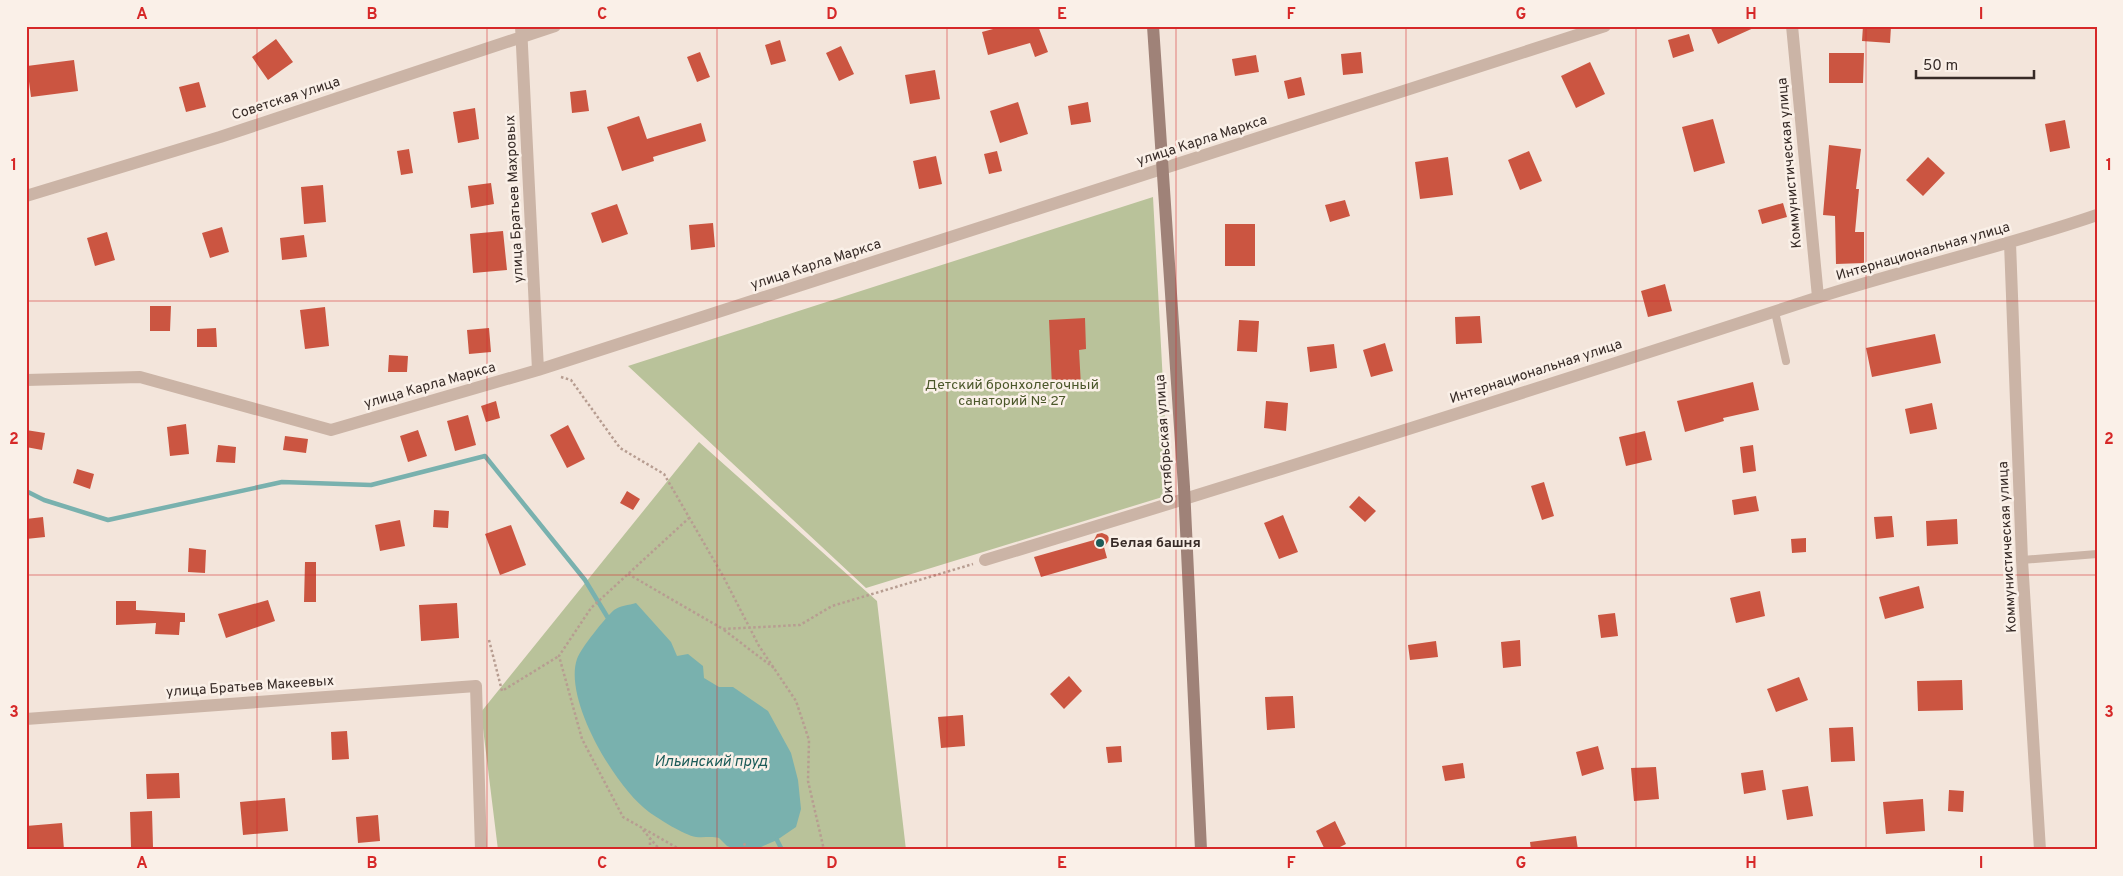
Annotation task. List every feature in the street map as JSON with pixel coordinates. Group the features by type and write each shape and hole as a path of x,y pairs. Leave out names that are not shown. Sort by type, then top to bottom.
{"main road":[{"name":"Октябрьская улица","path":"1153,26 1184,500 1201,850"}],"street":[{"name":"Советская улица","path":"26,196 220,137 522,32 555,26"},
{"name":"улица Карла Маркса","path":"26,380 140,377 331,430 538,370 1606,26"},
{"name":"Коммунистическая улица","path":"1792,26 1818,298"},
{"name":"улица Братьев Махровых","path":"522,32 538,370"},
{"name":"Интернациональная улица","path":"985,560 1184,500 1818,298 2010,243 2097,215"},
{"name":"Коммунистическая улица","path":"2010,243 2022,560 2040,850"},
{"name":"улица Братьев Макеевых","path":"26,719 476,686 481,850"}],"lane":[{"path":"1775,312 1786,361"},
{"path":"2022,560 2097,554"}],"path":[{"path":"538,370 570,380 620,448 664,474 749,628 796,702 809,740 808,781 824,850"},
{"path":"489,640 502,691 559,656 591,608 689,518"},
{"path":"723,629 800,625 832,606 985,560"},
{"path":"628,574 723,629 777,670"},
{"path":"559,656 582,739 623,817 681,850"},
{"path":"641,827 660,850"},
{"path":"650,838 650,850"},
{"path":"742,850 746,841"}],"green space":[{"name":"Детский бронхолегочный санаторий № 27","path":"1153,197 1169,495 866,588 628,366"},
{"path":"699,442 877,601 906,850 498,850 481,712"}],"water":[{"name":"Ильинский пруд","path":"636,603 671,642 677,656 688,654 703,666 704,678 719,687 733,687 768,711 791,753 798,780 801,809 796,827 777,840 754,850 738,850 727,846 719,838 696,837 685,833 649,812 622,784 608,764 595,742 578,697 575,676 577,659 594,633 614,610"}],"building":[{"path":"1004,26 1038,26 1048,52 1035,57 1030,43 988,55 982,32"},
{"path":"1710,26 1758,26 1718,44"},
{"path":"1863,26 1891,26 1890,43 1862,41"},
{"path":"1689,34 1694,51 1673,58 1668,40"},
{"path":"276,39 293,62 268,80 252,57"},
{"path":"780,40 786,61 771,65 765,45"},
{"path":"841,46 854,74 839,81 826,53"},
{"path":"700,52 710,77 697,82 687,57"},
{"path":"1361,52 1363,73 1343,75 1341,54"},
{"path":"1829,53 1864,53 1863,83 1829,83"},
{"path":"1256,55 1259,72 1235,76 1232,59"},
{"path":"74,60 78,91 31,97 27,66"},
{"path":"1590,62 1605,94 1576,108 1561,76"},
{"path":"935,70 940,99 910,104 905,75"},
{"path":"1301,77 1305,95 1288,99 1284,81"},
{"path":"199,82 206,107 186,112 179,87"},
{"path":"586,90 589,111 572,113 570,92"},
{"path":"1018,102 1028,134 1000,143 990,111"},
{"path":"1088,102 1091,122 1071,125 1068,106"},
{"path":"475,108 479,139 458,143 453,112"},
{"path":"639,116 647,139 701,123 706,141 653,157 654,161 622,171 607,127"},
{"path":"1713,119 1725,163 1694,172 1682,127"},
{"path":"2065,120 2070,148 2050,152 2045,124"},
{"path":"1829,145 1861,149 1856,189 1859,189 1855,232 1864,232 1864,263 1836,264 1835,216 1823,215"},
{"path":"409,149 413,173 401,175 397,151"},
{"path":"997,151 1002,171 989,174 984,154"},
{"path":"1529,151 1542,181 1520,190 1508,160"},
{"path":"936,156 942,184 919,189 913,161"},
{"path":"1448,157 1453,195 1420,199 1415,162"},
{"path":"1928,157 1945,173 1923,196 1906,180"},
{"path":"491,183 494,204 471,208 468,186"},
{"path":"323,185 326,222 304,224 301,187"},
{"path":"1345,200 1350,216 1330,222 1325,205"},
{"path":"1783,203 1787,217 1762,224 1758,210"},
{"path":"617,204 628,234 602,243 591,213"},
{"path":"713,223 715,247 691,250 689,225"},
{"path":"1225,224 1255,224 1255,266 1225,266"},
{"path":"222,227 229,252 210,258 202,233"},
{"path":"503,231 507,270 473,273 470,234"},
{"path":"107,232 115,260 95,266 87,238"},
{"path":"304,235 307,257 282,260 280,238"},
{"path":"1665,284 1672,311 1648,317 1641,291"},
{"path":"150,306 171,306 170,331 150,331"},
{"path":"325,307 329,346 305,349 300,310"},
{"path":"1480,316 1482,343 1456,344 1455,317"},
{"path":"1085,318 1086,349 1079,350 1081,386 1052,387 1049,320"},
{"path":"1239,320 1259,321 1257,352 1237,351"},
{"path":"216,328 217,347 197,347 197,329"},
{"path":"489,328 491,352 469,354 467,330"},
{"path":"1935,334 1941,363 1872,377 1866,348"},
{"path":"1385,343 1393,371 1371,377 1363,350"},
{"path":"1334,344 1337,368 1310,372 1307,347"},
{"path":"389,355 408,356 407,372 388,372"},
{"path":"1753,382 1759,410 1723,418 1724,421 1685,432 1677,401"},
{"path":"496,401 500,418 486,422 481,406"},
{"path":"1266,401 1288,403 1286,431 1264,428"},
{"path":"1932,403 1937,429 1910,434 1905,409"},
{"path":"468,415 476,445 455,451 447,421"},
{"path":"186,424 189,454 170,456 167,427"},
{"path":"568,425 585,459 567,468 550,435"},
{"path":"26,430 45,433 42,450 26,447"},
{"path":"418,430 427,456 408,462 400,436"},
{"path":"1645,431 1652,460 1626,466 1619,437"},
{"path":"285,436 308,439 306,453 283,450"},
{"path":"218,445 236,447 235,463 216,462"},
{"path":"1753,445 1756,471 1743,473 1740,447"},
{"path":"77,469 94,474 90,489 73,483"},
{"path":"1544,482 1554,516 1542,520 1531,486"},
{"path":"627,491 640,499 633,510 620,503"},
{"path":"1359,496 1376,511 1365,522 1349,507"},
{"path":"1756,496 1759,511 1734,515 1732,500"},
{"path":"434,510 449,511 448,528 433,527"},
{"path":"1283,515 1298,552 1279,559 1264,523"},
{"path":"1892,516 1894,537 1876,539 1874,517"},
{"path":"43,517 45,537 26,539 26,519"},
{"path":"1957,519 1958,544 1927,546 1926,521"},
{"path":"400,520 405,546 380,551 375,525"},
{"path":"511,525 526,565 500,575 485,534"},
{"path":"1102,533 1110,539 1104,547 1107,558 1041,577 1034,557 1094,540 1097,534"},
{"path":"1806,538 1806,552 1792,553 1791,539"},
{"path":"189,548 206,550 205,573 188,572"},
{"path":"305,562 316,562 316,602 304,602"},
{"path":"1919,586 1924,608 1885,619 1879,597"},
{"path":"1760,591 1765,616 1736,623 1730,598"},
{"path":"268,600 275,621 226,638 218,614"},
{"path":"116,601 136,601 136,610 185,613 185,622 180,622 179,635 155,634 156,623 116,625"},
{"path":"457,603 459,638 421,641 419,605"},
{"path":"1615,613 1618,636 1601,638 1598,615"},
{"path":"1520,640 1521,666 1503,668 1501,642"},
{"path":"1436,641 1438,657 1410,660 1408,645"},
{"path":"1069,676 1082,691 1064,709 1050,694"},
{"path":"1799,677 1808,700 1776,712 1767,689"},
{"path":"1962,680 1963,710 1918,711 1917,681"},
{"path":"1293,696 1295,728 1267,730 1265,697"},
{"path":"963,715 965,746 941,748 938,717"},
{"path":"1853,727 1855,761 1831,762 1829,728"},
{"path":"347,731 349,759 332,760 331,732"},
{"path":"1121,746 1122,762 1108,763 1106,747"},
{"path":"1598,746 1604,769 1582,776 1576,752"},
{"path":"1463,763 1465,778 1445,781 1442,766"},
{"path":"1656,767 1659,799 1634,801 1631,768"},
{"path":"1763,770 1766,790 1744,794 1741,773"},
{"path":"179,773 180,798 147,799 146,774"},
{"path":"1808,786 1813,816 1787,820 1782,790"},
{"path":"1949,790 1964,791 1963,812 1948,811"},
{"path":"285,798 288,831 243,835 240,802"},
{"path":"1923,799 1925,831 1886,834 1883,802"},
{"path":"152,811 153,847 131,847 130,812"},
{"path":"378,815 380,841 358,843 356,817"},
{"path":"1335,821 1346,844 1334,850 1325,850 1316,831"},
{"path":"62,823 64,850 26,850 26,826"},
{"path":"1576,836 1578,850 1531,850 1530,842"}],"waterway":[{"path":"26,491 44,500 108,520 282,482 371,485 485,456 585,580 608,618"},
{"path":"777,840 782,850"}],"place":[{"name":"Белая башня","path":"1100,543"}]}
